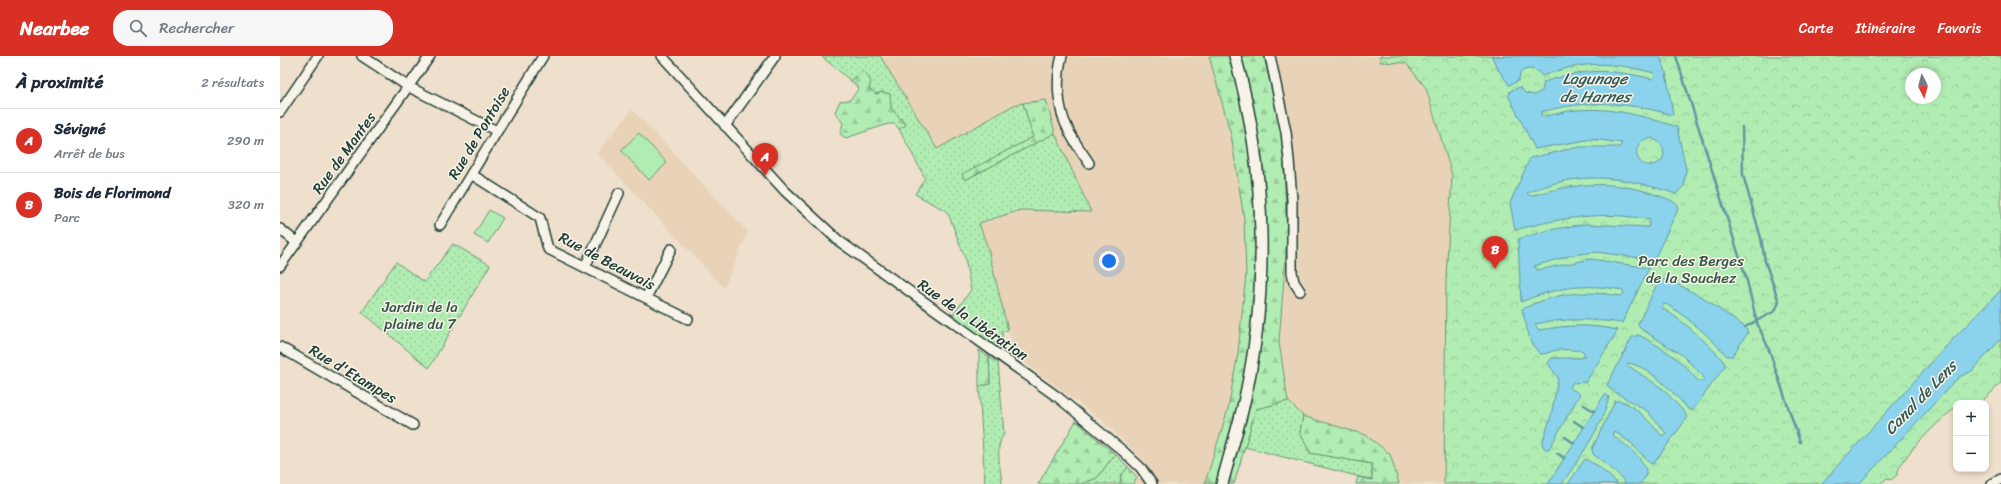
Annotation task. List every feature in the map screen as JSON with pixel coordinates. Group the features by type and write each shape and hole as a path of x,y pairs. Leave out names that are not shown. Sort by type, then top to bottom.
{"main road":[{"path":"1222,484 1242,411 1250,369 1261,270 1259,187 1247,106 1235,56"}],"street":[{"path":"280,112 318,56"},
{"path":"362,56 409,87 496,131"},
{"name":"Rue de Mantes","path":"280,266 430,56"},
{"name":"Rue de Pontoise","path":"440,225 542,56"},
{"name":"Rue de la Libération","path":"662,56 775,180 806,212 839,241 1059,398 1106,436 1141,468 1152,484"},
{"path":"725,126 775,56"},
{"path":"1062,56 1059,83 1060,103 1067,128 1089,163"},
{"path":"1270,56 1286,139 1292,200 1292,272 1294,282 1300,291"},
{"name":"Rue de Beauvais","path":"471,174 540,218 548,249 688,319"},
{"path":"585,267 619,193"},
{"path":"280,229 296,242"},
{"path":"646,298 671,249"},
{"name":"Rue d'Etampes","path":"280,347 413,425"},
{"path":"1992,484 2001,479"}],"shaded area":[{"path":"880,56 1380,56 1381,62 1406,63 1426,88 1452,175 1446,279 1444,484 1386,484 1299,461 1279,342 1285,276 1246,274 1238,353 1228,409 1205,484 1133,484 1146,463 1104,422 1015,356 988,249 979,223 1021,210 1091,212 1055,133 1046,100 1014,105 937,149"},
{"path":"632,109 748,232 724,288 597,153"}],"green space":[{"path":"821,56 880,56 937,149 1014,105 1023,103 1033,137 963,174 965,180 1055,133 1091,212 1021,210 979,223 988,249 1008,330 1002,332 1003,345 1000,348 995,347 952,316 971,290 965,258 946,211 915,194 925,178 899,129 906,125 891,108 890,94 882,92 876,94 869,89 864,70 851,81"},
{"path":"1209,56 1264,56 1281,133 1284,161 1287,239 1279,342 1288,401 1256,409 1234,484 1205,483 1228,409 1238,353 1246,274 1244,219 1231,135"},
{"name":"Parc des Berges de la Souchez","path":"1380,56 2001,56 2001,383 1983,400 1953,400 1953,410 1931,429 1913,449 1899,468 1897,475 1891,480 1887,478 1880,484 1444,484 1446,279 1452,175 1426,88 1406,63 1380,62"},
{"path":"864,70 871,82 869,89 876,94 882,92 890,94 891,108 906,125 899,129 895,124 888,124 846,138 840,134 843,123 835,112 840,101 850,100 859,88 851,81"},
{"path":"1046,100 1055,133 965,180 962,174 1033,137 1023,103"},
{"path":"639,133 667,163 649,180 621,150"},
{"path":"489,210 503,218 488,243 474,235"},
{"name":"Jardin de la plaine du 7","path":"453,244 490,265 429,368 362,312 396,262 424,282"},
{"path":"979,350 989,357 990,384 979,386"},
{"path":"989,357 998,363 1004,434 999,445 1002,484 985,484 979,386 990,384"},
{"path":"1288,401 1303,416 1300,432 1310,453 1372,464 1372,480 1245,447 1256,409"},
{"path":"1303,416 1366,435 1390,454 1399,484 1356,484 1358,477 1372,480 1372,464 1310,453 1300,432"},
{"path":"1076,421 1115,454 1097,478 1081,484 1038,484"},
{"path":"1115,454 1128,467 1121,476 1120,484 1081,484 1097,478"},
{"path":"1128,467 1137,477 1133,484 1120,484 1121,476"}],"water":[{"name":"Lagunage de Harnes","path":"1492,56 1660,56 1666,72 1673,115 1639,107 1591,104 1575,105 1541,112 1541,116 1573,110 1603,110 1628,113 1677,127 1686,170 1684,186 1676,194 1637,183 1601,178 1583,178 1565,181 1527,193 1530,196 1563,188 1609,185 1640,190 1657,195 1672,201 1679,207 1654,260 1596,252 1572,255 1534,266 1537,270 1591,259 1649,268 1622,323 1578,320 1535,324 1539,330 1578,326 1618,330 1586,382 1572,383 1570,388 1580,394 1549,449 1545,449 1542,444 1551,416 1558,378 1548,363 1552,358 1580,358 1585,356 1583,351 1570,350 1556,350 1540,354 1531,343 1522,309 1548,299 1571,294 1594,293 1621,296 1624,293 1622,290 1608,288 1571,288 1546,293 1521,302 1518,239 1549,230 1585,224 1648,227 1650,220 1616,216 1582,217 1549,222 1515,230 1510,203 1530,158 1579,147 1620,147 1622,143 1592,139 1535,149 1509,97 1510,91 1520,87 1525,93 1534,95 1542,91 1544,82 1559,77 1585,72 1624,73 1653,79 1655,76 1654,73 1639,69 1598,64 1571,67 1542,76 1535,70 1527,69 1521,72 1518,81 1509,85","holes":["1650,138 1660,143 1664,152 1662,160 1652,165 1646,165 1638,159 1637,149 1639,144 1644,140"]},
{"path":"1667,279 1702,297 1745,327 1748,333 1732,356 1727,356 1692,322 1668,305 1664,304 1662,308 1703,340 1724,362 1725,366 1693,410 1689,410 1662,382 1653,375 1637,365 1628,363 1627,365 1663,389 1685,413 1687,418 1654,463 1651,464 1631,443 1614,431 1612,435 1638,457 1645,468 1646,473 1640,484 1625,484 1616,472 1593,454 1592,449 1615,401 1621,401 1634,408 1662,436 1666,433 1647,411 1610,389 1607,385 1632,337 1639,335 1655,344 1684,366 1697,380 1700,382 1704,380 1703,376 1682,355 1641,329 1638,324 1659,280"},
{"name":"Canal de Lens","path":"2001,290 2001,339 1972,371 1959,377 1859,484 1821,484 1952,340"},
{"path":"1605,394 1609,397 1606,409 1596,431 1562,484 1548,484"},
{"path":"1585,459 1598,466 1618,484 1568,484"}],"waterway":[{"path":"1676,56 1747,281 1757,323 1768,347 1800,442"},
{"path":"1742,127 1743,175 1761,238 1765,261 1779,302 1775,311 1745,327"},
{"path":"1584,405 1594,411"},
{"path":"1574,421 1583,427"},
{"path":"1565,437 1574,443"},
{"path":"1557,453 1564,458"}],"place":[{"name":"Sévigné","path":"765,176"},
{"name":"Bois de Florimond","path":"1495,269"}]}
